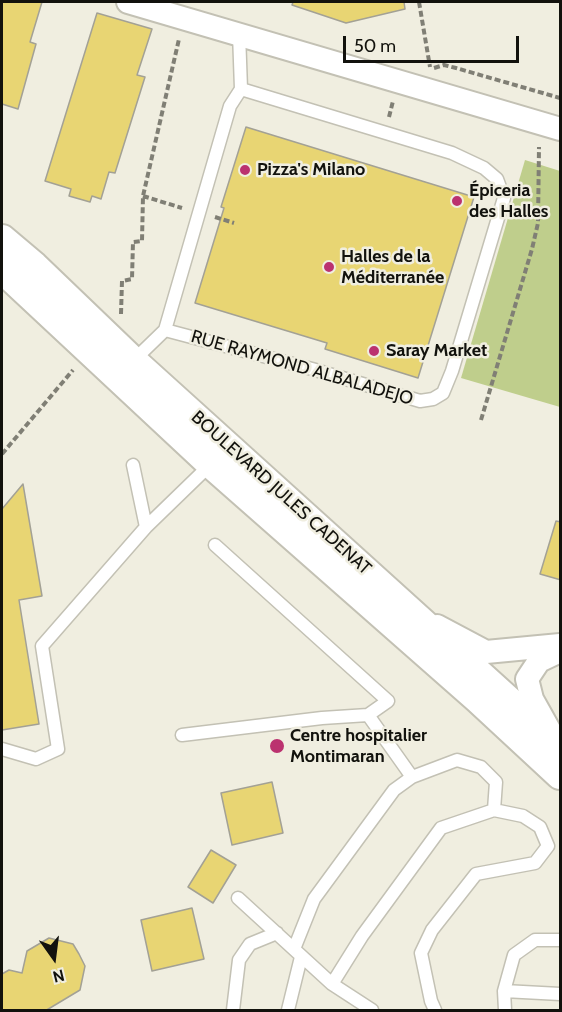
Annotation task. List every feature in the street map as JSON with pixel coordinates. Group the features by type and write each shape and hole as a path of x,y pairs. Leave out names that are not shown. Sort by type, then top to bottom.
{"street":[{"path":"128,2 552,126"},
{"name":"BOULEVARD JULES CADENAT","path":"2,239 34,266 97,343 211,464 561,775"},
{"name":"BOULEVARD JULES CADENAT","path":"2,269 97,343 134,361 559,746"},
{"path":"417,616 486,652 561,645"},
{"path":"559,746 532,699 527,679 539,661 561,651"}],"lane":[{"path":"134,361 165,330 230,106 241,89 239,33"},
{"name":"RUE RAYMOND ALBALADEJO","path":"165,330 312,369 420,401 433,399 443,393 452,371 504,198 497,179 484,168 452,153 241,89"},
{"path":"2,749 36,759 58,749 42,646 146,527 211,464"},
{"path":"133,465 146,527"},
{"path":"182,735 322,718 368,715 388,701 215,545"},
{"path":"368,715 412,777"},
{"path":"288,1011 297,953 315,899 394,790 412,777 458,760 481,767 496,782 494,810"},
{"path":"332,984 362,936 441,828 494,810 523,816 540,827 548,846 535,863 476,874 432,930 421,953 435,1011"},
{"path":"238,898 332,984 372,1011"},
{"path":"233,1011 239,960 250,944 277,933"},
{"path":"505,1011 504,991 514,955 535,940 561,940"},
{"path":"504,991 561,994"},
{"path":"350,1011 352,996"}],"path":[{"path":"419,2 431,69 425,88"},
{"path":"2,454 97,343 121,324 122,280 132,279 134,242 142,241 143,196 184,18"},
{"path":"388,120 392,104"},
{"path":"481,420 536,232 538,154 552,126"}],"green space":[{"path":"525,160 560,171 560,407 461,378"}],"building":[{"path":"2,2 42,2 30,42 36,44 18,109 2,104"},
{"path":"293,2 404,2 405,9 346,23 292,5"},
{"path":"97,13 152,29 137,75 145,77 115,173 109,172 101,199 92,196 90,202 69,196 71,189 45,181"},
{"name":"Halles de la Méditerranée","path":"246,127 474,197 418,378 325,349 327,343 195,303"},
{"path":"23,484 42,596 19,600 39,724 2,730 2,509"},
{"path":"556,521 561,522 561,580 540,574"},
{"path":"272,782 283,833 232,845 221,793"},
{"path":"211,850 236,865 213,903 188,887"},
{"path":"192,908 204,959 152,971 141,920"},
{"path":"49,938 73,944 79,954 85,966 80,990 45,1011 2,1011 2,974 9,970 22,973 27,951"}],"place":[{"name":"Pizza's Milano","path":"245,170"},
{"name":"Épiceria des Halles","path":"457,201"},
{"name":"Halles de la Méditerranée","path":"329,267"},
{"name":"Saray Market","path":"374,351"},
{"name":"Centre hospitalier Montimaran","path":"277,746"}]}
